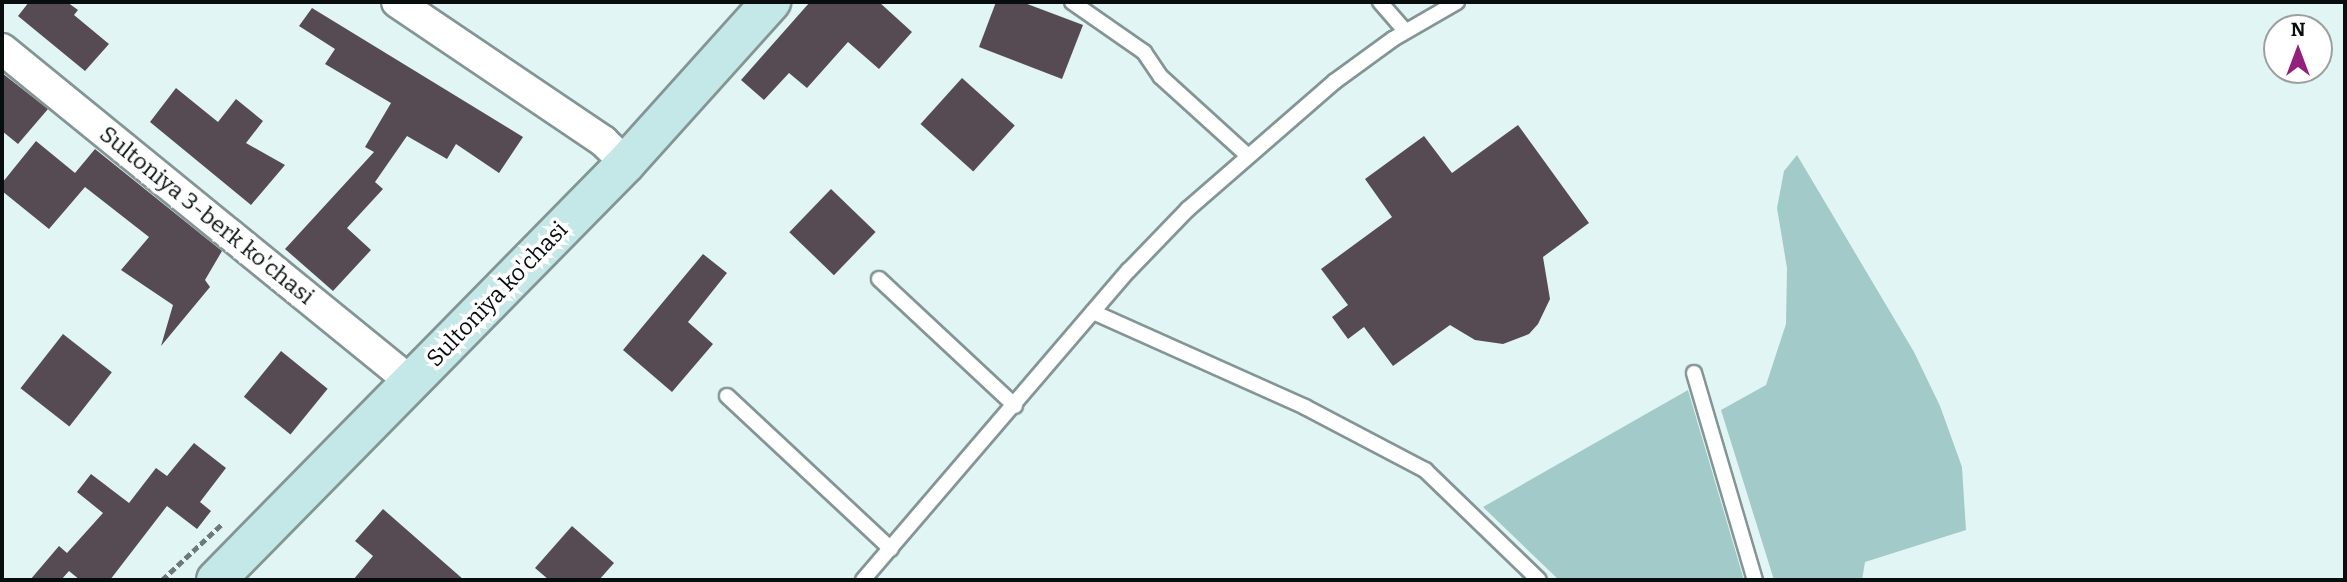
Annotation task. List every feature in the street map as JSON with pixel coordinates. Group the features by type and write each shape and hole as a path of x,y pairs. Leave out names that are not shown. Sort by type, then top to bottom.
{"street":[{"path":"397,2 603,141 626,163"},
{"name":"Sultoniya ko'chasi","path":"216,580 626,163 767,3"},
{"name":"Sultoniya 3-berk ko'chasi","path":"2,48 411,382"}],"lane":[{"path":"1072,2 1144,52 1161,77 1247,155"},
{"path":"1380,2 1405,32"},
{"path":"863,580 1093,312 1188,209 1334,82 1405,32 1457,2"},
{"path":"879,279 1015,406"},
{"path":"1093,312 1305,407 1425,470 1539,580"},
{"path":"1693,373 1755,580"},
{"path":"727,396 891,549"}],"shaded area":[{"path":"1797,155 1914,352 1940,406 1962,467 1966,530 1865,562 1862,580 1774,580 1721,410 1766,385 1786,324 1787,268 1777,208 1784,171"},
{"path":"1688,390 1744,580 1559,580 1483,507"}],"building":[{"path":"29,2 67,2 78,10 74,15 109,44 85,71 18,16"},
{"path":"810,2 879,2 912,32 879,69 848,42 807,88 789,73 764,100 741,80"},
{"path":"996,2 1022,2 1083,25 1062,79 979,47"},
{"path":"312,8 523,137 499,173 456,144 447,159 407,136 375,182 383,189 347,228 371,250 333,291 285,249 374,152 365,147 391,103 325,64 335,49 299,26"},
{"path":"2,73 48,109 18,144 2,131"},
{"path":"962,78 1015,126 973,172 921,124"},
{"path":"176,88 218,122 236,99 263,121 246,143 285,165 251,205 150,122"},
{"path":"1518,125 1589,223 1543,257 1550,299 1538,324 1529,334 1503,344 1475,340 1450,325 1393,366 1364,327 1348,339 1332,317 1348,305 1321,269 1392,217 1365,179 1424,136 1452,173"},
{"path":"36,141 75,173 95,149 222,251 205,280 210,287 161,346 173,305 121,270 149,237 85,187 49,229 2,191 2,183"},
{"path":"831,189 876,232 834,275 789,232"},
{"path":"703,254 727,273 688,322 713,344 672,392 623,350"},
{"path":"63,334 112,372 69,427 21,388"},
{"path":"281,351 328,389 290,435 244,397"},
{"path":"194,443 226,468 200,502 211,511 197,529 167,506 110,580 80,580 69,571 61,580 30,580 59,546 67,553 103,513 77,492 91,474 129,503 156,468 167,476"},
{"path":"383,509 464,580 353,580 373,556 355,541"},
{"path":"572,526 614,563 599,580 549,580 535,568"}]}
